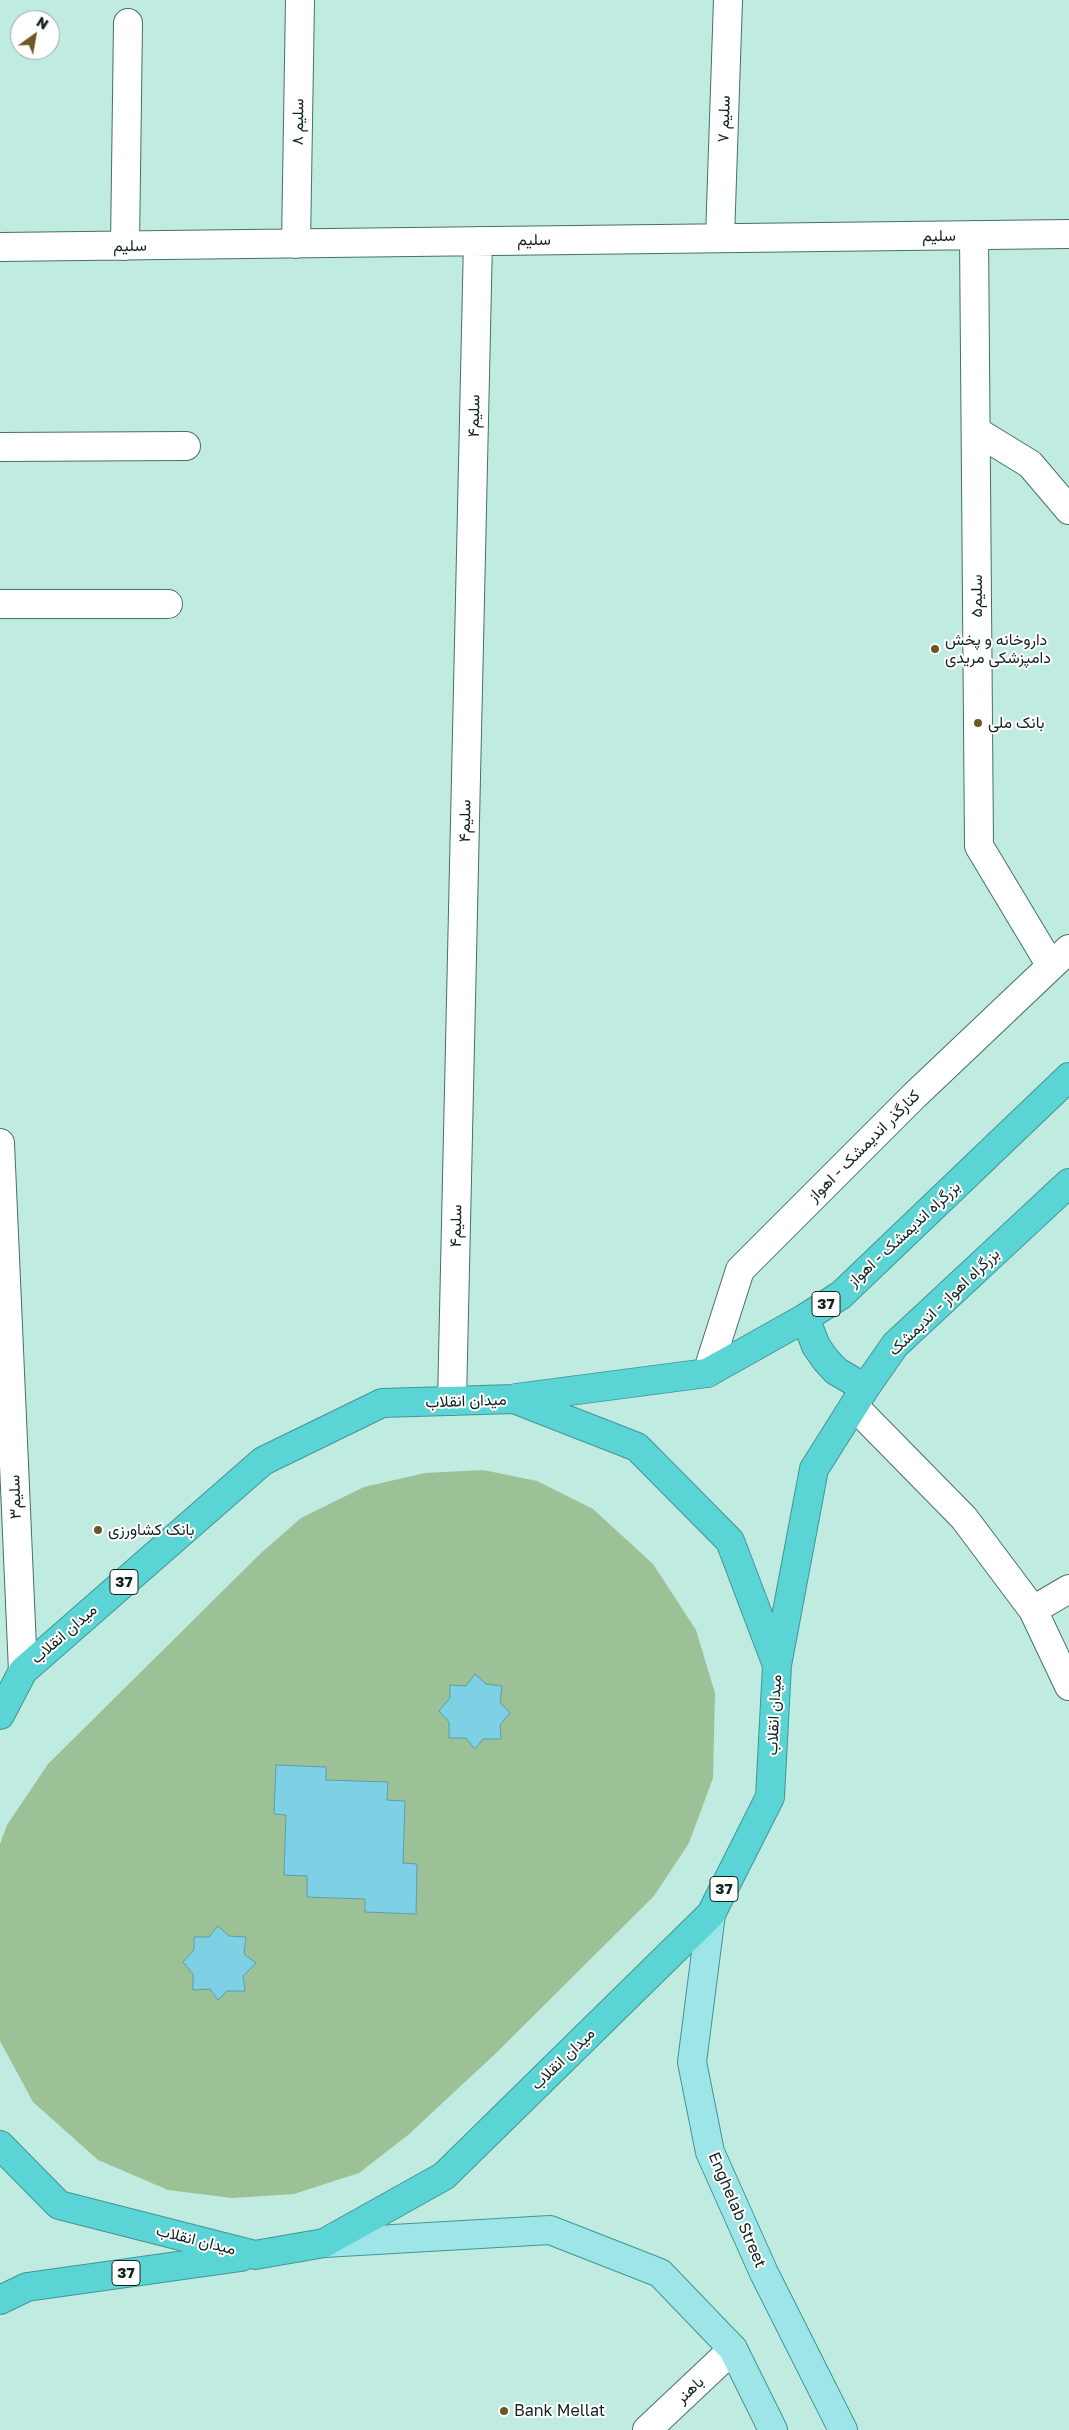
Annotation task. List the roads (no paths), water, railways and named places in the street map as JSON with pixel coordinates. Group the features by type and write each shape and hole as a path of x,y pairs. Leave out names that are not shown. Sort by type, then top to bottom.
{"highway":[{"name":"بزرگراه اندیمشک - اهواز","path":"514,1399 707,1374 805,1318 841,1295 1069,1077"},
{"name":"بزرگراه اهواز - اندیمشک","path":"777,1665 814,1469 895,1344 1069,1183"},
{"path":"805,1318 816,1346 859,1397"},
{"name":"میدان انقلاب","path":"0,1716 14,1674 263,1461 382,1403 514,1399 637,1447 730,1541 777,1665 770,1797 711,1914 444,2176 324,2243 255,2255 59,2204 0,2145"},
{"name":"37","path":"0,2300 27,2287 255,2255"}],"main road":[{"name":"Enghelab Street","path":"711,1914 692,2062 710,2152 764,2273 843,2430"},
{"path":"324,2243 550,2230 660,2273 733,2349 773,2430"}],"street":[{"name":"سلیم ۸","path":"296,244 300,0"},
{"name":"سلیم ۷","path":"720,238 728,0"},
{"path":"125,246 128,23"},
{"name":"سلیم","path":"0,247 1069,234"},
{"name":"سلیم۵","path":"974,235 979,846 1060,958"},
{"name":"سلیم۴","path":"452,1401 478,241"},
{"path":"976,431 1030,464 1069,510"},
{"path":"0,447 186,446"},
{"path":"0,604 168,604"},
{"name":"کنارگذر اندیمشک - اهواز","path":"707,1374 740,1270 915,1095 1060,958"},
{"name":"سلیم۳","path":"0,1143 14,1674"},
{"path":"859,1397 964,1518 1033,1610 1068,1679"},
{"path":"1033,1610 1069,1589"},
{"name":"باهنر","path":"647,2430 733,2349"}],"water":[{"path":"475,1674 486,1684 502,1686 500,1702 510,1713 500,1725 501,1739 483,1739 475,1749 466,1738 449,1738 449,1722 439,1711 450,1698 450,1685 466,1686"},
{"path":"276,1765 326,1767 326,1780 388,1782 387,1800 405,1801 403,1863 417,1864 416,1914 365,1912 365,1899 307,1897 307,1876 284,1875 286,1815 274,1814"},
{"path":"218,1926 229,1936 246,1937 244,1954 256,1963 243,1976 245,1991 227,1991 218,2000 210,1989 193,1990 193,1974 183,1962 194,1950 194,1937 209,1937"}],"place":[{"name":"داروخانه و پخش دامپزشکی مریدی","path":"935,649"},
{"name":"بانک ملی","path":"978,723"},
{"name":"بانک کشاورزی","path":"98,1530"},
{"name":"Bank Mellat","path":"504,2411"}]}
